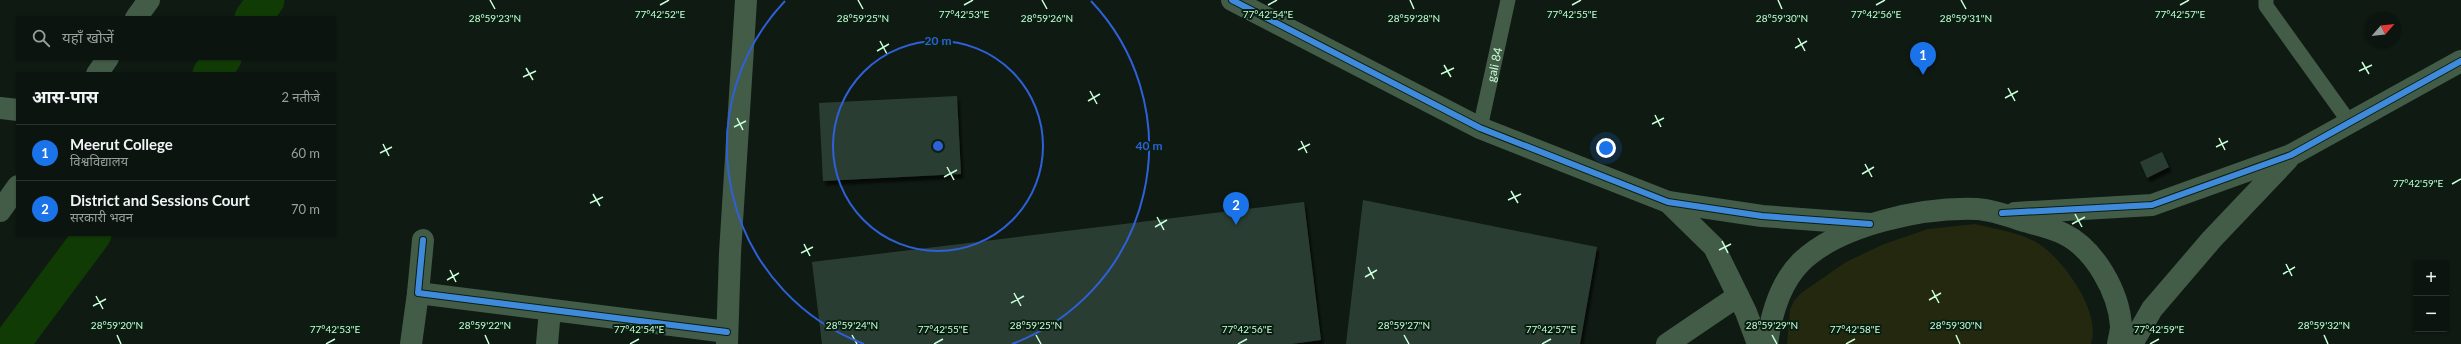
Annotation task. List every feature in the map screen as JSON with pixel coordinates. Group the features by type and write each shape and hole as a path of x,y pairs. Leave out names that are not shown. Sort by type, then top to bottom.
{"street":[{"path":"137,16 148,0"},
{"path":"418,293 550,310 727,338 746,0"},
{"path":"1232,0 1480,128 1668,202 1762,216 1870,224"},
{"path":"98,72 106,60"},
{"path":"2002,214 2152,205 2291,155 2461,61"},
{"path":"0,108 16,110"},
{"path":"2132,344 2152,309 2212,239 2291,155"},
{"path":"0,211 16,189"},
{"path":"1668,202 1714,247 1738,296 1758,344"},
{"path":"1767,344 1770,320 1782,289 1801,262 1826,243 1870,224 1892,218 1954,210 1978,209 2002,214 2065,234 2086,250 2103,270 2114,297 2121,326 2118,344"},
{"path":"411,344 423,240"},
{"path":"1667,344 1738,296"},
{"path":"547,344 550,310"}],"lane":[{"name":"gali 84","path":"1480,128 1508,0"},
{"path":"2266,0 2266,6 2350,123"}],"green space":[{"path":"1975,224 2006,231 2036,242 2058,260 2078,287 2086,302 2091,317 2093,331 2091,344 1787,344 1790,310 1794,301 1801,293 1846,262 1884,244 1928,229"}],"building":[{"path":"957,96 961,174 823,181 819,103"},
{"path":"2162,152 2169,167 2147,178 2140,162"},
{"path":"1363,200 1597,247 1580,344 1346,344"},
{"path":"1304,202 1321,340 1291,344 822,344 812,262"}],"waterway":[{"path":"254,16 266,0"},
{"path":"212,72 222,60"},
{"path":"11,344 92,236"}],"cycle path":[{"path":"1232,0 1480,128 1668,202 1762,216 1870,224"},
{"path":"2002,213 2152,205 2291,155 2461,61"},
{"path":"423,240 418,293 727,332"}],"place":[{"name":"Meerut College","path":"1923,75"},
{"name":"District and Sessions Court","path":"1236,225"}]}
